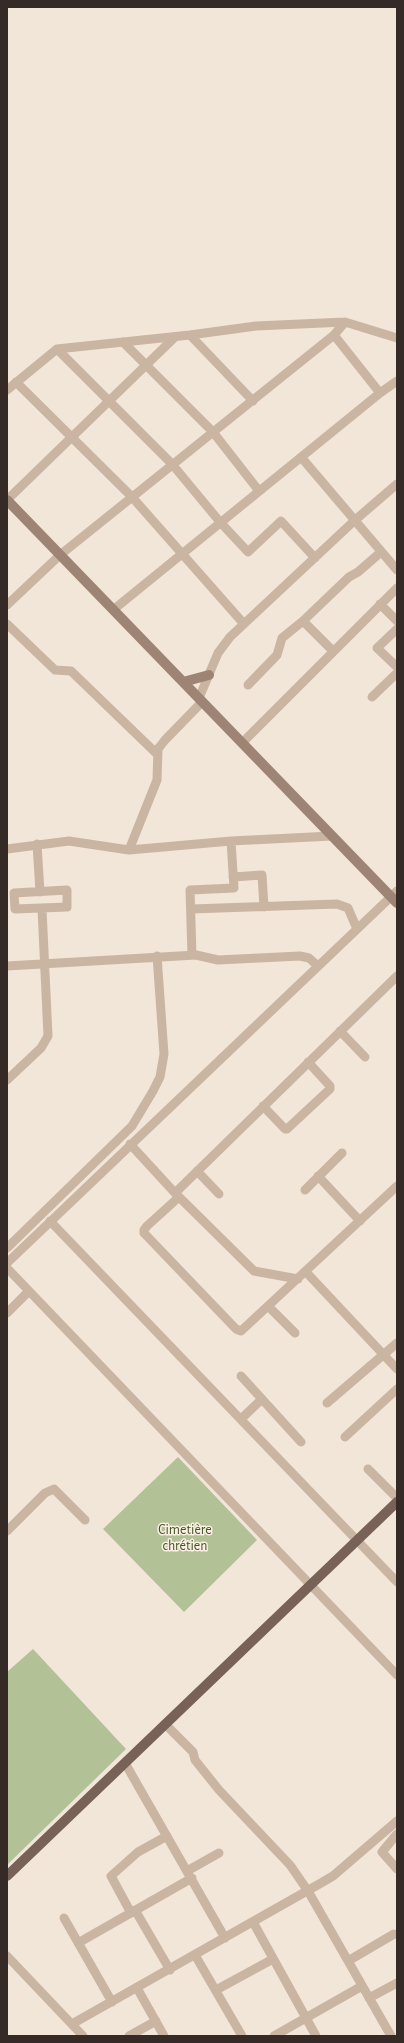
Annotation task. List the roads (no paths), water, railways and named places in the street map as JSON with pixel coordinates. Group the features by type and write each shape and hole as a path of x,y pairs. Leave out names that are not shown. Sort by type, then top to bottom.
{"main road":[{"path":"7,500 332,836 395,897"},
{"path":"183,682 209,675"},
{"path":"7,1876 397,1502"}],"street":[{"path":"7,606 60,555 334,335 345,322"},
{"path":"7,390 57,349 175,337 256,326 345,322 397,338"},
{"path":"190,335 253,401"},
{"path":"334,335 380,393"},
{"path":"7,500 175,337"},
{"path":"123,342 213,432 259,490"},
{"path":"57,349 172,464 220,522 248,552 281,521 315,558"},
{"path":"113,610 180,553 397,381"},
{"path":"16,382 132,497 244,624"},
{"path":"301,457 397,570"},
{"path":"128,850 157,780 157,754 161,744 200,700 209,675 222,647 244,624 354,521 397,484"},
{"path":"248,685 277,655 282,638 303,621 348,577 358,572 381,552"},
{"path":"242,743 397,588"},
{"path":"380,604 397,621"},
{"path":"303,621 333,651"},
{"path":"7,624 55,670 71,671 157,754"},
{"path":"397,629 377,648 397,667"},
{"path":"372,697 397,673"},
{"path":"7,849 37,844 81,842 128,850 231,841 332,836"},
{"path":"192,955 190,890 234,888 231,841"},
{"path":"37,844 40,892"},
{"path":"233,877 262,875 264,907"},
{"path":"67,890 67,907 15,909 14,893 40,892 67,890"},
{"path":"7,1263 357,929 395,897"},
{"path":"191,910 344,905 348,908 357,929"},
{"path":"7,1080 42,1048 48,1036 42,909"},
{"path":"7,966 44,962 192,955 218,960 300,956 309,958 318,966"},
{"path":"7,1248 132,1126 153,1091 162,1072 164,1054 157,956"},
{"path":"397,976 197,1171 177,1195 147,1226 144,1233 236,1329 241,1331 269,1307 397,1186"},
{"path":"340,1031 365,1057"},
{"path":"263,1106 285,1129 288,1129 330,1089 330,1086 308,1062"},
{"path":"130,1144 177,1195 254,1271 298,1279"},
{"path":"304,1190 342,1153"},
{"path":"197,1171 219,1194"},
{"path":"318,1176 360,1221"},
{"path":"50,1221 397,1582"},
{"path":"7,1268 397,1675"},
{"path":"306,1272 397,1369"},
{"path":"7,1313 29,1291"},
{"path":"269,1307 295,1333"},
{"path":"327,1403 384,1356 397,1343"},
{"path":"241,1376 301,1442"},
{"path":"345,1437 397,1389"},
{"path":"241,1419 262,1399"},
{"path":"368,1469 397,1498"},
{"path":"7,1531 46,1493 54,1489 85,1520"},
{"path":"165,1724 193,1752 195,1760 219,1790 290,1865 308,1891 391,2036"},
{"path":"125,1762 225,1938"},
{"path":"72,2024 170,1970 333,1876 397,1821"},
{"path":"397,1834 382,1852 397,1869"},
{"path":"167,1836 138,1852 111,1876 170,1970"},
{"path":"78,1943 133,1912 219,1853"},
{"path":"64,1918 112,2002"},
{"path":"252,1922 316,2036"},
{"path":"348,1960 394,1934"},
{"path":"195,1955 242,2036"},
{"path":"7,1956 83,2036"},
{"path":"216,1990 273,1959"},
{"path":"369,1998 397,1983"},
{"path":"274,2036 362,1986"},
{"path":"138,1988 164,2036"},
{"path":"129,2036 156,2021"}],"park label":[{"name":"Cimetière chrétien","path":"185,1538"}]}
